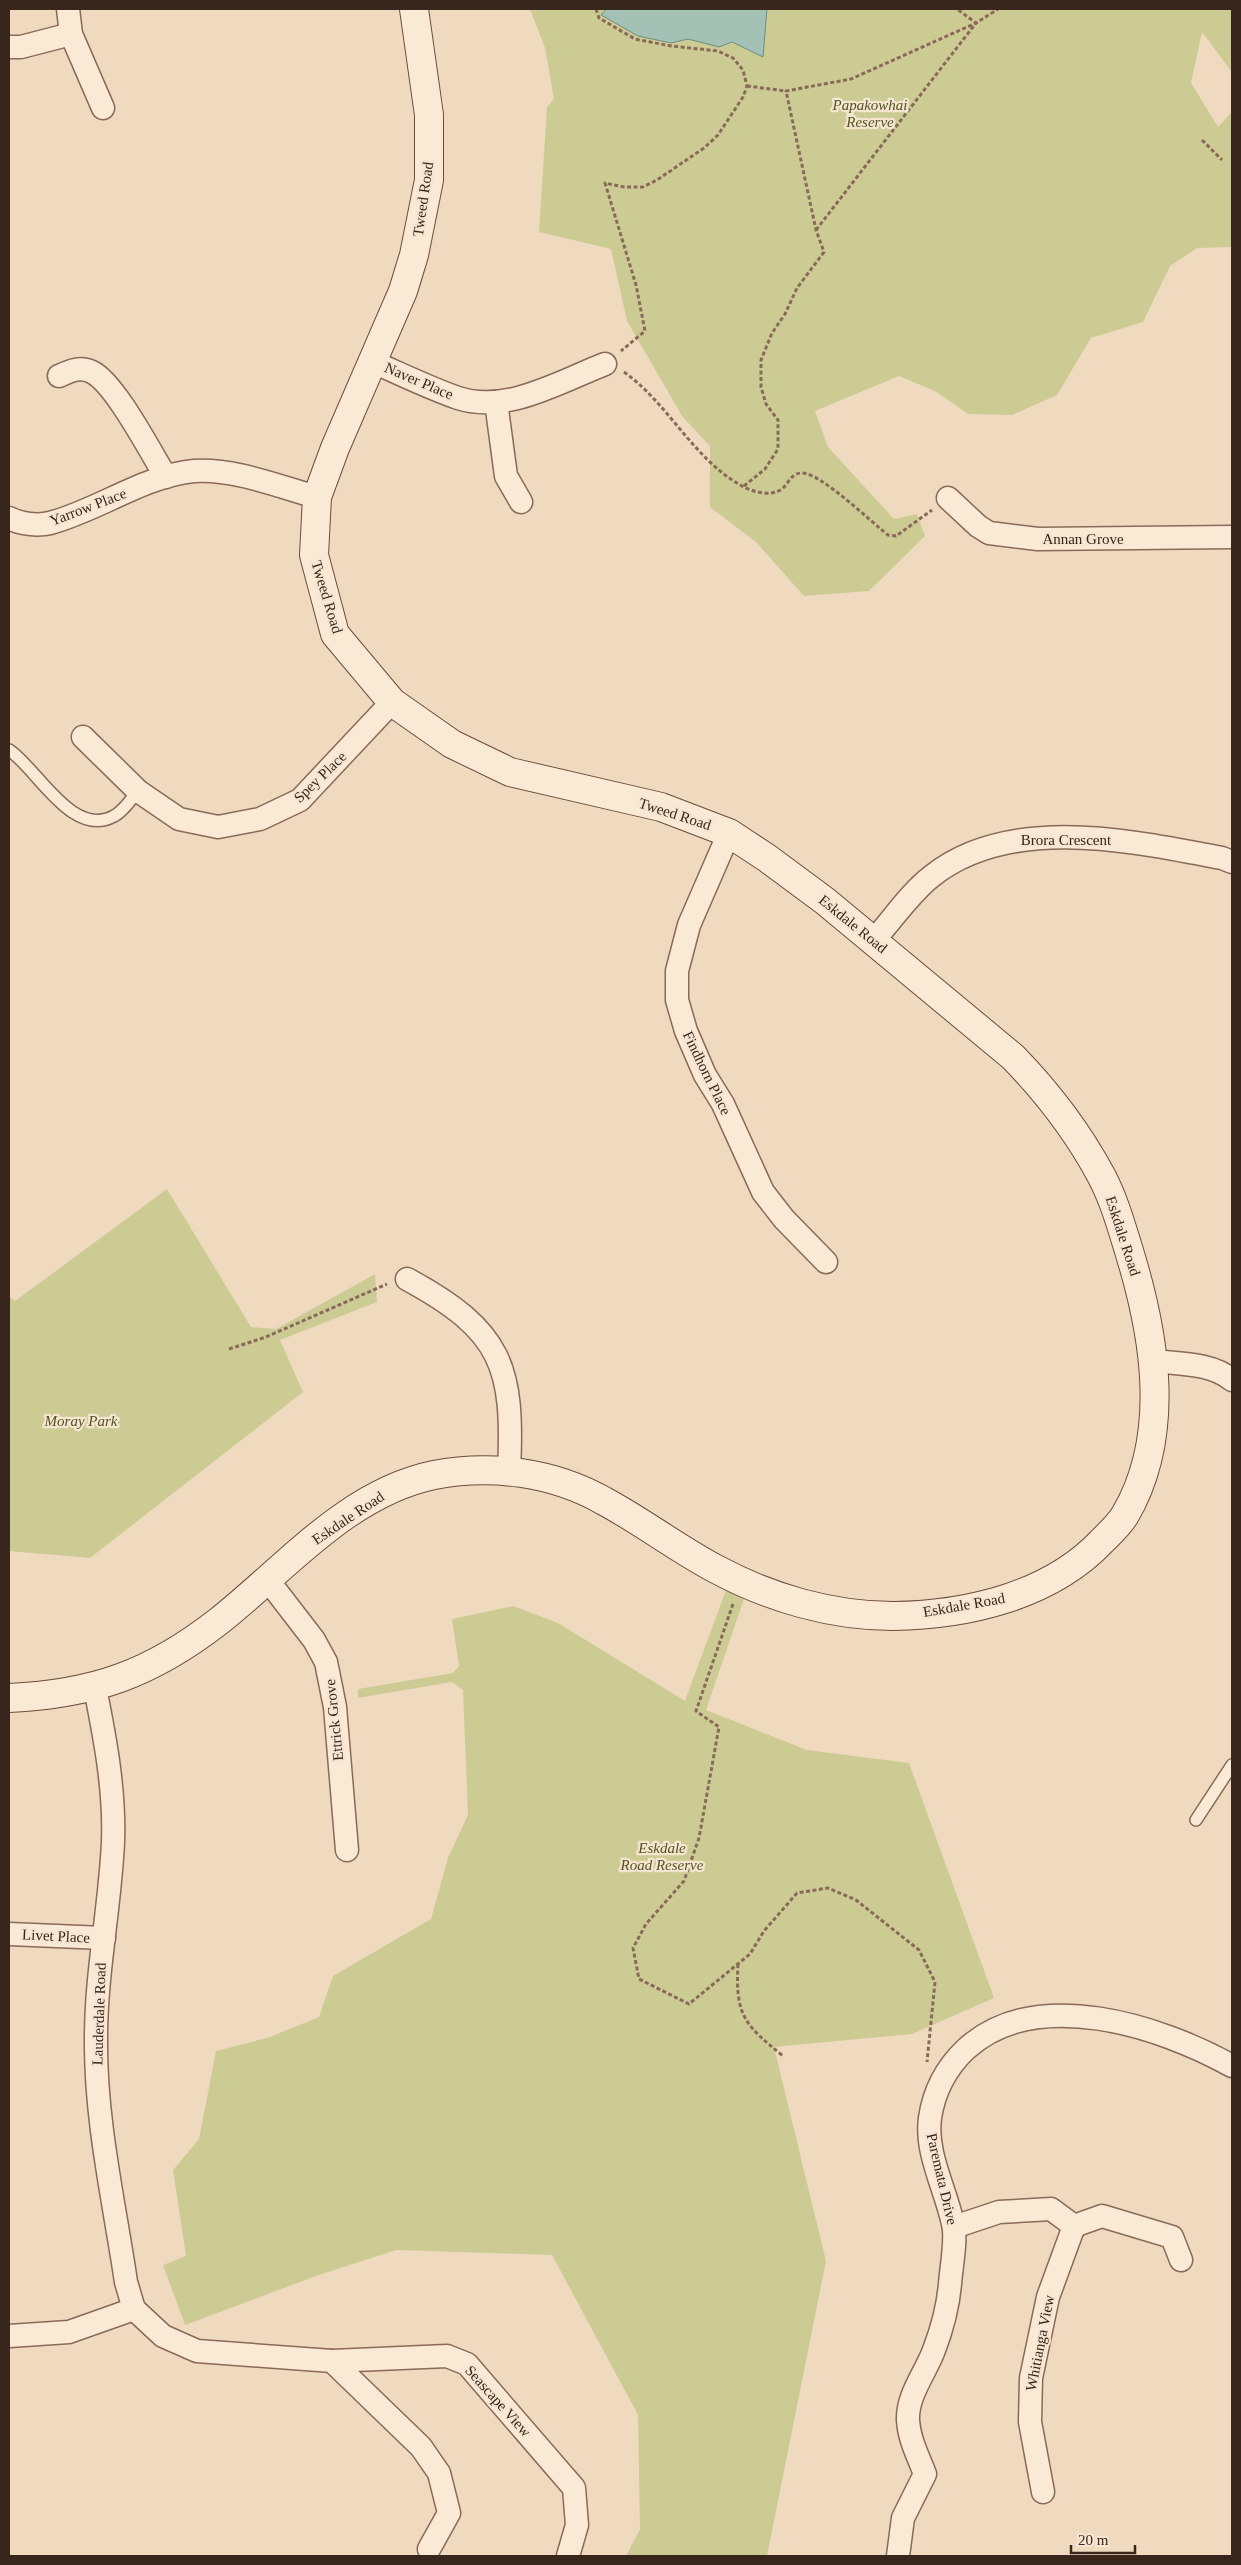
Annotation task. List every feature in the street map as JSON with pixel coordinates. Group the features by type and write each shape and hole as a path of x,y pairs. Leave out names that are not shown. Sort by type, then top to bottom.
{"street":[{"path":"68,9 71,34 103,108"},
{"name":"Tweed Road","path":"414,9 429,115 429,180 414,256 403,291 335,448 317,497 314,555 335,634 392,702 452,744 510,772 661,807 729,833"},
{"path":"9,47 21,47 71,34"},
{"name":"Naver Place","path":"373,362 460,398 496,402 516,398 605,364"},
{"path":"59,376 76,369 92,372 108,385 166,477"},
{"path":"496,402 506,476 521,502"},
{"name":"Yarrow Place","path":"9,518 18,523 49,523 166,477 192,472 217,471 317,497"},
{"name":"Annan Grove","path":"948,498 978,526 989,533 1038,539 1232,537"},
{"name":"Spey Place","path":"83,737 138,791 179,819 218,827 260,819 300,800 392,702"},
{"name":"Eskdale Road","path":"9,1698 45,1696 95,1688 153,1664 189,1643 220,1620 267,1579 339,1522 384,1493 433,1476 459,1472 509,1471 568,1484 602,1499 713,1568 775,1596 812,1606 892,1616 951,1610 1008,1599 1067,1572 1094,1549 1123,1520 1138,1489 1148,1455 1154,1417 1154,1361 1137,1278 1116,1208 1090,1157 1039,1085 1013,1057 874,940 774,863 729,833"},
{"name":"Findhorn Place","path":"729,833 689,926 677,971 677,1000 686,1031 705,1076 723,1104 763,1192 784,1219 826,1262"},
{"name":"Brora Crescent","path":"874,940 931,877 962,857 1009,841 1026,838 1124,840 1222,858 1232,862"},
{"path":"407,1280 456,1309 478,1329 495,1353 505,1374 509,1393 511,1424 509,1471"},
{"path":"1154,1361 1203,1367 1226,1375 1232,1380"},
{"name":"Ettrick Grove","path":"267,1579 314,1640 326,1662 335,1707 347,1850"},
{"name":"Lauderdale Road","path":"95,1688 105,1738 110,1781 113,1840 104,1938 97,1984 96,2040 99,2110 126,2282 134,2309"},
{"name":"Livet Place","path":"9,1934 104,1938"},
{"name":"Paremata Drive","path":"898,2556 903,2518 925,2474 910,2435 908,2418 911,2401 934,2351 944,2319 950,2287 954,2226 930,2138 930,2119 939,2086 950,2067 972,2044 994,2028 1030,2018 1063,2016 1090,2018 1137,2026 1174,2038 1232,2066"},
{"path":"954,2226 999,2212 1051,2209 1074,2226 1102,2216 1172,2237 1181,2260"},
{"name":"Whitianga View","path":"1043,2492 1030,2422 1032,2378 1048,2298 1074,2226"},
{"path":"9,2336 68,2332 134,2309"},
{"name":"Seascape View","path":"134,2309 163,2336 197,2351 332,2361 447,2356 467,2364 574,2488 577,2525 568,2556"},
{"path":"332,2361 421,2447 439,2473 449,2513 429,2549"}],"lane":[{"path":"9,750 61,804 84,817 103,820 115,816 138,791"},
{"path":"1196,1820 1232,1765"}],"path":[{"path":"596,9 599,18 635,39 671,46 718,51 733,58 743,70 747,86 743,96 718,135 704,148 657,180 642,187 624,187 605,183 636,285 645,331 605,364 621,370 636,381 708,463 744,486 760,493 773,493 783,488 790,478 801,473 816,476 888,535 896,536 948,498"},
{"path":"957,9 976,23"},
{"path":"747,86 786,91 851,79 976,23 998,9"},
{"path":"816,230 976,23"},
{"path":"744,486 765,469 778,448 778,420 766,404 761,387 761,360 772,333 785,314 797,288 824,252 816,230 786,91"},
{"path":"1202,140 1222,160"},
{"path":"229,1348 266,1337 378,1286 407,1280"},
{"path":"741,1582 696,1710 719,1728 699,1838 684,1881 646,1924 633,1948 639,1979 689,2004 750,1954 764,1931 797,1893 828,1888 856,1900 920,1950 935,1982 926,2068"},
{"path":"738,1964 737,1983 743,2016 753,2031 783,2056"}],"green space":[{"name":"Papakowhai Reserve","path":"530,9 606,9 602,15 638,36 671,43 688,39 719,47 732,42 763,57 767,9 1232,9 1232,72 1202,32 1191,83 1218,127 1232,112 1232,247 1197,248 1170,266 1143,322 1091,338 1057,395 1012,415 968,414 935,391 899,376 815,411 828,447 894,519 917,514 925,536 869,591 804,596 756,542 710,507 710,446 682,416 627,321 611,249 539,232 547,107 554,99 545,48"},
{"name":"Moray Park","path":"167,1189 251,1327 276,1329 375,1274 377,1302 280,1340 303,1392 90,1558 9,1551 9,1296 15,1301"},
{"name":"Eskdale Road Reserve","path":"726,1590 744,1599 706,1710 807,1750 909,1763 994,1998 912,2034 774,2047 826,2261 767,2556 626,2556 640,2529 638,2415 552,2255 396,2250 316,2276 185,2325 163,2265 186,2256 173,2170 199,2139 216,2051 270,2037 319,2017 333,1976 431,1919 448,1858 468,1815 463,1690 452,1682 358,1698 358,1689 453,1673 459,1666 452,1619 513,1606 558,1623 685,1701"}],"shaded area":[{"path":"606,9 767,9 763,57 732,42 719,47 688,39 671,43 638,36 601,15"}]}
